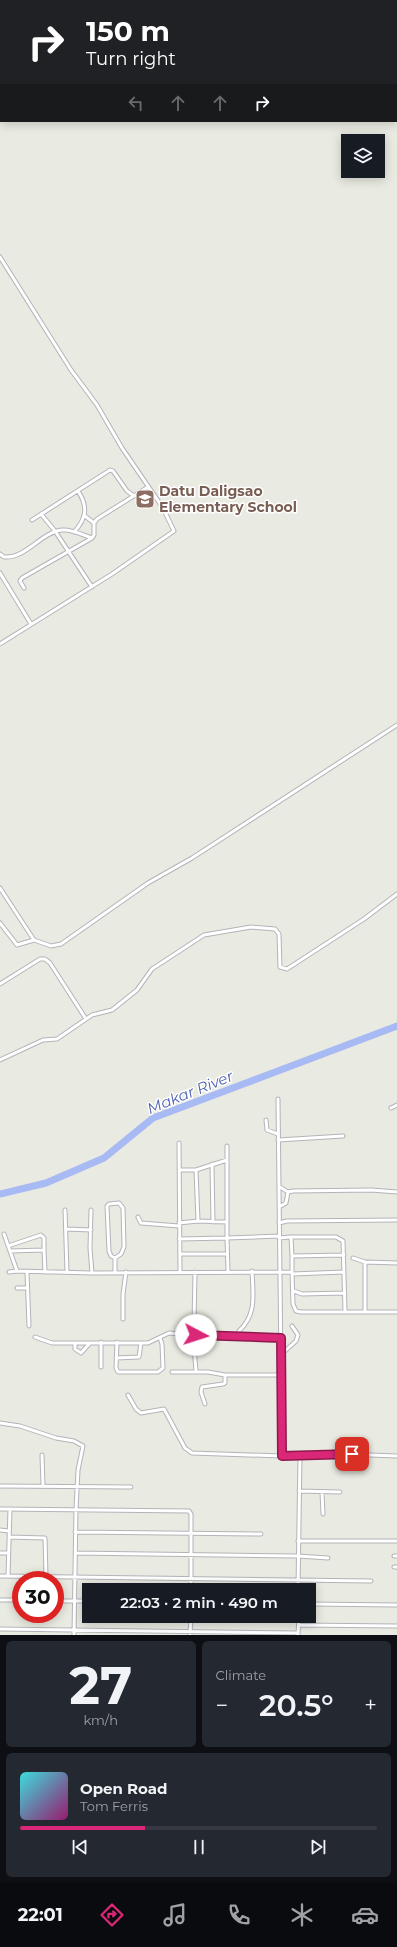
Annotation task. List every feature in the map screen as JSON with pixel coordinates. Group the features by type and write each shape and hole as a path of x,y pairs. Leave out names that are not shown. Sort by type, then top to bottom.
{"street":[{"path":"0,257 163,508 174,531 92,587 0,644"},
{"path":"32,520 111,470 127,491 134,496"},
{"path":"24,588 20,581 22,578 92,538 94,535 94,523 102,516 148,487"},
{"path":"74,532 85,516 86,505 78,491"},
{"path":"41,514 56,532 92,587"},
{"path":"85,516 94,523"},
{"path":"0,554 4,558 13,556 56,532 66,530 92,538"},
{"path":"0,574 31,624"},
{"path":"0,888 34,940 50,946 61,944 148,883 192,858 397,725"},
{"path":"0,1060 43,1040 57,1039 96,1013 112,1010 137,990 152,969 204,935 251,926 275,929 279,934 280,968 286,969 364,919 397,894"},
{"path":"0,923 17,945 34,940"},
{"path":"0,984 40,959 45,959 50,963 86,1019"},
{"path":"278,1099 282,1456"},
{"path":"391,1108 397,1105"},
{"path":"266,1120 265,1126 267,1130 278,1134"},
{"path":"278,1140 344,1136"},
{"path":"179,1143 180,1271"},
{"path":"227,1146 228,1271"},
{"path":"179,1170 196,1170 227,1160"},
{"path":"212,1164 213,1222"},
{"path":"196,1170 198,1221"},
{"path":"280,1187 288,1192 303,1190 360,1190 397,1192"},
{"path":"279,1207 286,1202 288,1192"},
{"path":"119,1203 123,1208 124,1247 121,1254 115,1258 111,1256 109,1251 107,1206 109,1204 119,1203"},
{"path":"65,1210 67,1272"},
{"path":"91,1210 92,1273"},
{"path":"138,1218 141,1223 179,1224 198,1221 227,1222"},
{"path":"279,1223 287,1221 397,1220"},
{"path":"66,1229 91,1230"},
{"path":"4,1234 17,1271"},
{"path":"8,1246 41,1235 44,1238 45,1272"},
{"path":"179,1239 279,1237 339,1238 343,1241 345,1311"},
{"path":"291,1237 294,1291 293,1304 296,1310 301,1312 397,1312"},
{"path":"10,1251 44,1250"},
{"path":"180,1254 227,1254"},
{"path":"292,1256 344,1255"},
{"path":"115,1258 115,1272"},
{"path":"353,1258 365,1262 397,1264"},
{"path":"365,1262 365,1312"},
{"path":"239,1337 239,1331 248,1323 253,1306 252,1271"},
{"path":"8,1272 344,1272"},
{"path":"27,1272 29,1326"},
{"path":"123,1319 123,1294 126,1272"},
{"path":"195,1272 194,1324 196,1372"},
{"path":"17,1288 27,1288"},
{"path":"294,1291 302,1294 345,1293"},
{"path":"285,1352 296,1341 298,1335 292,1326"},
{"path":"34,1337 49,1343 141,1343 151,1342 169,1333 281,1338"},
{"path":"117,1342 116,1368 118,1372 160,1371 163,1366 162,1344 160,1338"},
{"path":"75,1342 74,1349 82,1353 90,1343"},
{"path":"101,1342 101,1367"},
{"path":"116,1358 139,1357 141,1343"},
{"path":"172,1372 196,1372 225,1375 281,1375"},
{"path":"205,1404 201,1392 202,1387 225,1383 225,1375"},
{"path":"128,1395 140,1413 164,1409 183,1446 189,1452 282,1456 343,1454 397,1456"},
{"path":"0,1423 20,1426 56,1438 80,1443 83,1449 78,1470 77,1486 74,1635"},
{"path":"42,1455 43,1486"},
{"path":"298,1580 300,1455"},
{"path":"0,1486 131,1487"},
{"path":"299,1492 340,1492"},
{"path":"322,1492 322,1514"},
{"path":"0,1509 186,1510 191,1514 191,1583"},
{"path":"8,1576 10,1509"},
{"path":"0,1530 9,1530"},
{"path":"75,1532 261,1534"},
{"path":"9,1537 45,1538 47,1543 46,1571"},
{"path":"298,1540 397,1541"},
{"path":"0,1553 8,1553"},
{"path":"75,1553 192,1556 298,1556 328,1558"},
{"path":"0,1576 12,1576"},
{"path":"64,1577 371,1581"},
{"path":"0,1600 12,1600"},
{"path":"64,1601 82,1601"},
{"path":"316,1604 397,1605"},
{"path":"190,1623 190,1635"},
{"path":"0,1629 74,1629 298,1634 299,1625 397,1626"}],"waterway":[{"name":"Makar River","path":"0,1194 46,1183 104,1158 153,1118 397,1026"}],"place":[{"name":"Datu Daligsao Elementary School","path":"145,499"}],"route":[{"path":"196,1335 212,1337 281,1338 282,1456 352,1454"}]}
